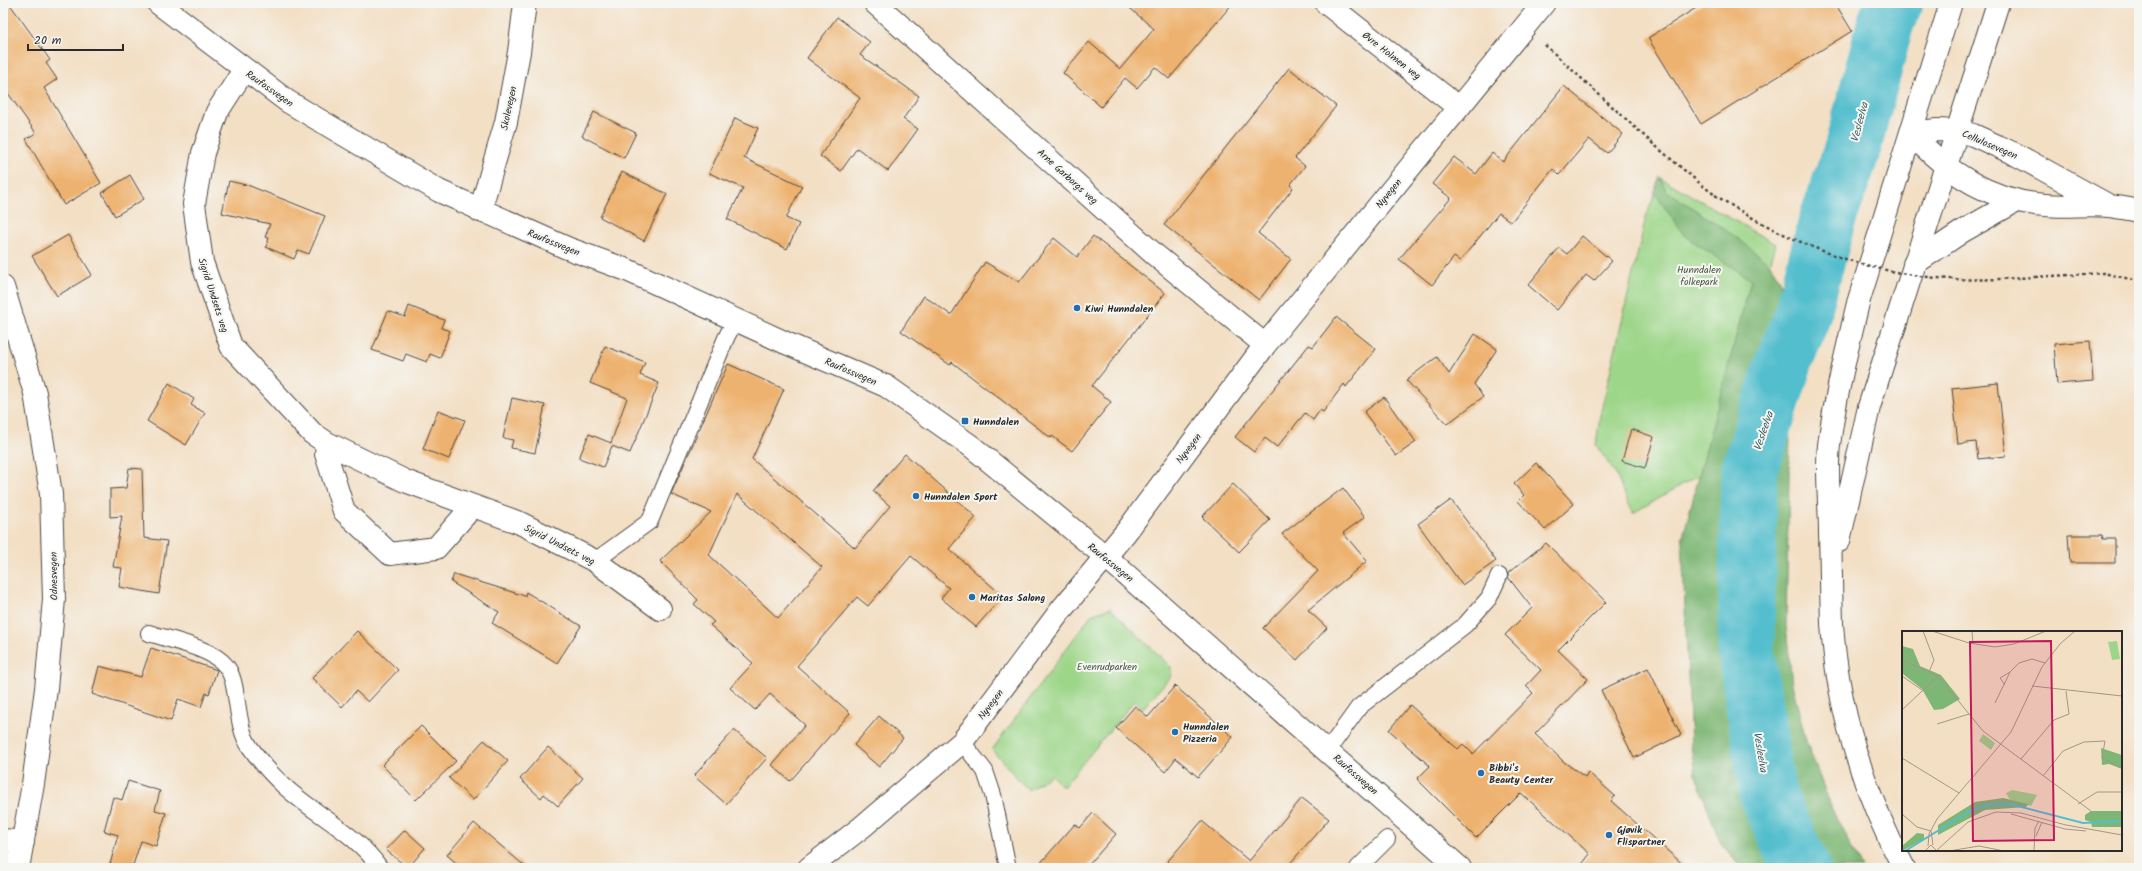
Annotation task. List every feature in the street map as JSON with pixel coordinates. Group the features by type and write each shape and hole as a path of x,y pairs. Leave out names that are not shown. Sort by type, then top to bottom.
{"main road":[{"name":"Raufossvegen","path":"158,3 244,70 287,101 439,191 480,211 567,248 628,270 735,320 886,386 971,446 1106,557 1328,750 1460,868"},
{"name":"Skolevegen","path":"480,211 506,122 520,52 525,3"},
{"name":"Arne Garborgs veg","path":"875,3 1154,254 1265,344"},
{"name":"Øvre Holmen veg","path":"1326,3 1458,107"},
{"name":"Nyvegen","path":"809,868 862,827 962,742 1061,610 1106,557 1265,344 1544,3"},
{"path":"1904,868 1891,842 1867,784 1845,711 1834,639 1831,579 1829,447 1837,398 1858,303 1951,3"},
{"path":"1831,579 1869,407 1998,3"},
{"name":"Sigrid Undsets veg","path":"244,70 217,112 204,152 194,204 202,262 231,346 312,433 326,443 405,481 520,523 596,561 660,609"},
{"name":"Cellulosevegen","path":"1911,133 1938,130 1958,131 1990,142 2015,154 2109,206"},
{"name":"Cellulosevegen","path":"1911,133 1930,154 1946,167 1984,190 2016,201 2044,205 2109,206 2139,211"},
{"path":"1914,264 1963,231 2016,201"},
{"name":"Odnesvegen","path":"3,287 35,393 51,494 54,599 46,689 33,784 13,841 18,868"},
{"path":"326,443 326,454 344,511 390,554 436,548 473,506"}],"lane":[{"path":"596,561 650,521 726,338 735,320"},
{"path":"1328,750 1359,707 1465,625 1488,598 1499,576"},
{"path":"149,633 207,653 226,666 232,676 240,725 249,746 284,786 343,830 369,852 380,868"},
{"path":"962,742 985,771 993,795 1008,868"},
{"path":"1358,868 1387,839"}],"path":[{"path":"1525,26 1652,143 1703,186 1715,195 1777,232 1836,256 1870,265 1937,278 1999,279 2103,273 2139,281"}],"green space":[{"path":"1660,177 1667,191 1739,239 1772,266 1790,303 1792,333 1786,626 1792,684 1806,741 1832,809 1862,868 1741,868 1720,842 1695,773 1691,745 1682,540 1751,280 1684,235 1654,192"},
{"name":"Hunndalen folkepark","path":"1661,178 1775,244 1711,468 1633,513 1615,473 1596,445 1600,416 1646,217"},
{"name":"Evenrudparken","path":"1110,608 1171,667 1171,676 1143,708 1135,700 1063,787 1051,775 1028,790 992,750 1091,615"}],"building":[{"path":"3,3 9,3 50,60 46,63 57,79 44,88 101,183 64,205 26,139 36,133 3,86"},
{"path":"1124,3 1233,3 1169,79 1155,67 1137,88 1125,78 1101,107 1063,73 1089,42 1120,69 1154,29"},
{"path":"1704,3 1835,3 1852,31 1701,124 1648,38"},
{"path":"837,17 870,42 860,55 919,96 903,119 918,129 888,171 857,148 841,171 820,156 860,98 807,58"},
{"path":"1289,68 1336,106 1295,158 1305,166 1290,185 1293,188 1258,233 1291,259 1259,300 1164,225"},
{"path":"1564,86 1623,134 1607,153 1589,139 1559,175 1553,169 1511,222 1499,213 1460,261 1454,257 1432,285 1399,259 1451,198 1432,184 1454,157 1476,174 1492,153 1503,162"},
{"path":"594,112 636,133 624,158 582,136"},
{"path":"735,118 758,128 744,158 802,186 786,218 799,224 787,249 727,219 743,188 709,173"},
{"path":"622,172 667,194 644,241 600,217"},
{"path":"130,175 144,199 115,216 102,193"},
{"path":"229,181 250,186 325,216 309,254 298,250 294,259 266,247 269,238 265,237 270,224 222,213"},
{"path":"68,235 92,275 57,296 32,256"},
{"path":"1093,236 1165,293 1092,386 1111,402 1072,451 1052,436 1051,438 952,362 950,365 901,331 924,296 951,315 985,262 1019,282 1054,238 1077,257"},
{"path":"1582,236 1612,261 1594,281 1586,275 1557,310 1528,285 1559,248 1567,254"},
{"path":"409,306 444,320 441,328 450,331 440,358 430,354 427,362 406,354 403,361 372,350 388,311 405,317"},
{"path":"1336,317 1376,349 1346,387 1344,384 1323,412 1320,410 1313,420 1305,413 1277,447 1265,438 1254,452 1235,437 1309,345 1313,347"},
{"path":"1475,334 1497,349 1474,384 1483,397 1447,424 1406,380 1437,357 1449,374"},
{"path":"2090,341 2093,381 2057,384 2054,344"},
{"path":"605,346 645,362 640,375 659,383 630,453 612,446 603,467 579,458 589,434 611,443 627,398 590,383"},
{"path":"728,364 784,389 752,459 855,548 890,506 873,491 905,454 976,517 949,549 1003,596 976,627 941,598 949,588 911,556 868,606 857,597 797,666 850,713 790,781 772,765 805,725 770,694 755,710 730,688 753,663 710,625 714,622 694,604 698,600 660,561 711,512 671,494","holes":["737,494 822,567 778,618 709,555"]},
{"path":"169,383 194,399 191,405 205,413 186,445 147,421"},
{"path":"1998,383 2006,456 1978,459 1976,442 1958,444 1952,388"},
{"path":"1384,397 1416,442 1396,456 1364,412"},
{"path":"512,398 545,405 535,453 511,448 513,440 503,438"},
{"path":"438,410 465,420 449,459 423,449"},
{"path":"1631,429 1654,437 1645,468 1622,461"},
{"path":"1536,463 1574,504 1545,530 1518,501 1524,495 1514,484"},
{"path":"129,468 142,469 144,538 167,541 159,594 119,587 122,568 113,567 122,516 110,517 110,489 126,488"},
{"path":"1233,484 1270,520 1239,552 1202,517"},
{"path":"1343,488 1365,517 1343,533 1367,561 1308,610 1327,628 1297,660 1263,628 1318,571 1282,534"},
{"path":"1451,500 1496,561 1462,585 1418,524"},
{"path":"2068,535 2102,535 2103,539 2115,539 2115,563 2070,563"},
{"path":"1546,543 1606,602 1558,650 1588,679 1535,734 1564,762 1585,777 1588,772 1615,796 1611,801 1687,868 1579,868 1590,854 1521,793 1476,838 1417,779 1430,766 1389,730 1410,705 1458,749 1463,744 1473,754 1533,693 1526,686 1541,670 1505,635 1532,608 1508,577 1508,573"},
{"path":"454,574 525,596 526,592 581,626 557,663 492,623 499,612 451,582"},
{"path":"357,631 398,670 368,702 356,691 342,707 312,678"},
{"path":"151,648 217,670 209,694 206,693 201,707 178,699 171,721 92,694 99,666 141,677"},
{"path":"1648,668 1681,735 1634,758 1601,690"},
{"name":"Hunndalen Pizzeria","path":"1175,686 1233,737 1198,777 1176,758 1165,772 1116,728 1135,706 1148,717"},
{"path":"879,716 903,738 879,767 854,745"},
{"path":"421,726 456,761 416,800 382,765"},
{"path":"734,730 767,758 726,804 694,776"},
{"path":"484,740 508,761 473,800 449,778"},
{"path":"548,747 583,778 558,806 544,794 541,798 520,779"},
{"path":"128,781 160,791 155,810 166,813 156,846 141,841 132,868 109,868 118,835 104,831 113,797 122,800"},
{"path":"1302,798 1329,819 1286,868 1162,868 1202,821 1249,861"},
{"path":"1093,813 1116,834 1086,868 1036,868 1075,824 1080,828"},
{"path":"474,823 527,868 462,868 447,855"},
{"path":"405,830 425,848 408,868 386,850"}],"waterway":[{"name":"Vesleelva","path":"1802,868 1768,796 1746,651 1749,472 1785,359 1801,319 1827,221 1852,150 1886,22 1894,3"}],"place":[{"name":"Kiwi Hunndalen","path":"1077,308"},
{"name":"Hunndalen","path":"965,421"},
{"name":"Hunndalen Sport","path":"916,496"},
{"name":"Maritas Salong","path":"972,597"},
{"name":"Hunndalen Pizzeria","path":"1175,732"},
{"name":"Bibbi's Beauty Center","path":"1481,773"},
{"name":"Gjøvik Flispartner","path":"1609,835"}]}
